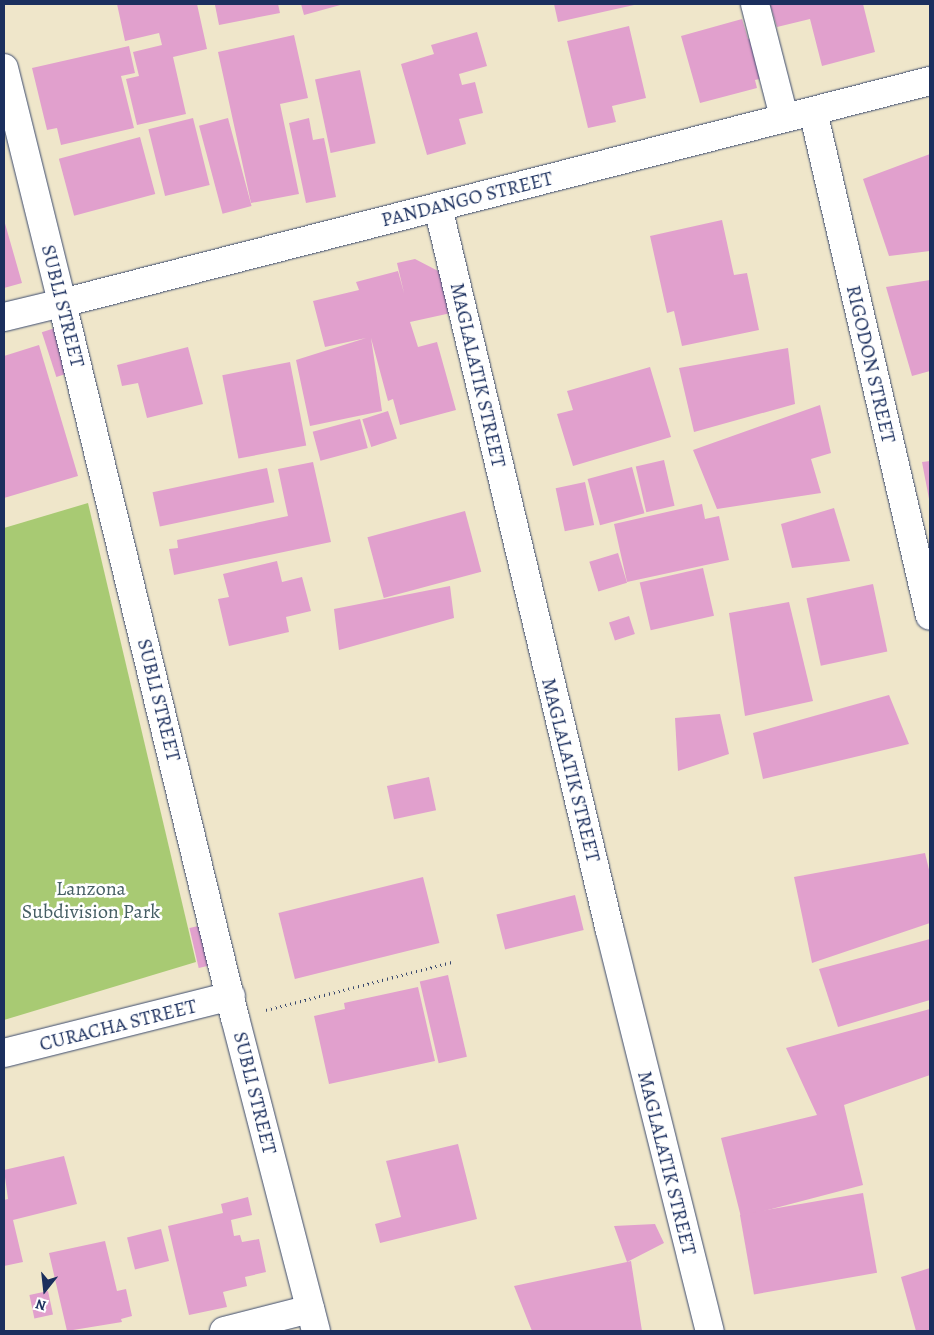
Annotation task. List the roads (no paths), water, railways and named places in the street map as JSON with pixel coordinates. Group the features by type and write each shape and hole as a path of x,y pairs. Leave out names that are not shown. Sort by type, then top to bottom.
{"street":[{"path":"755,4 784,117"},
{"name":"SUBLI STREET","path":"4,68 233,1007 313,1320"},
{"name":"PANDANGO STREET","path":"4,317 784,117 813,112 930,82"},
{"name":"RIGODON STREET","path":"813,112 930,616"},
{"name":"MAGLALATIK STREET","path":"438,206 544,657 710,1331"},
{"name":"CURACHA STREET","path":"4,1053 233,1007"},
{"path":"224,1331 313,1320"}],"park label":[{"name":"Lanzona Subdivision Park","path":"91,900"}]}
